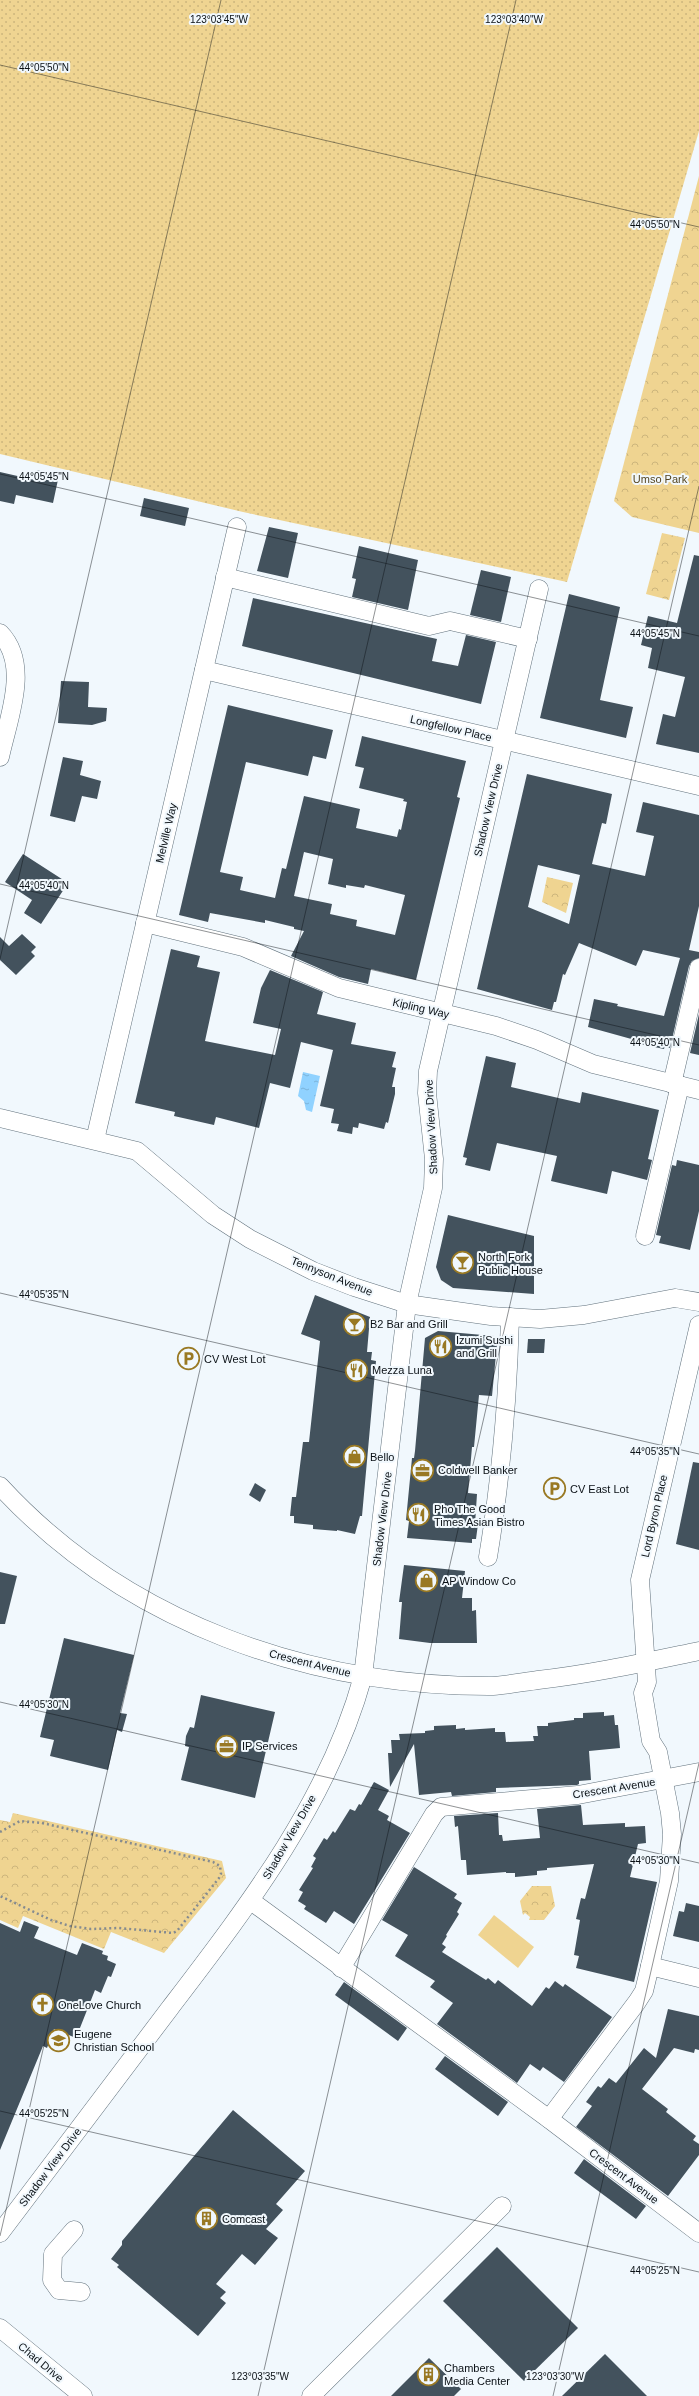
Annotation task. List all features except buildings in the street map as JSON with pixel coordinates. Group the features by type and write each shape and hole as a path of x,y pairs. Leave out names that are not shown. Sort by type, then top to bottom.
{"street":[{"name":"Melville Way","path":"95,1140 144,923 237,527"},
{"path":"226,577 428,626 450,621 528,639"},
{"name":"Shadow View Drive","path":"0,2233 251,1901 326,1772 355,1706 363,1676 407,1304 433,1188 434,1159 427,1081 441,1013 539,589"},
{"path":"0,633 12,653 16,675 16,687 0,757"},
{"name":"Longfellow Place","path":"204,670 699,786"},
{"name":"Kipling Way","path":"144,923 216,939 254,951 339,988 516,1033 593,1064 699,1090"},
{"path":"645,1236 699,968"},
{"name":"Tennyson Avenue","path":"0,1118 127,1147 146,1156 213,1215 250,1239 278,1254 354,1287 407,1304 510,1317 540,1319 584,1315 675,1298 699,1302"},
{"path":"488,1557 499,1472 508,1364 510,1317"},
{"name":"Lord Byron Place","path":"644,1663 640,1580 699,1325"},
{"name":"Crescent Avenue","path":"0,1486 15,1502 80,1559 116,1584 168,1614 203,1630 299,1663 363,1676 428,1683 494,1686 575,1676 699,1651"},
{"name":"Crescent Avenue","path":"549,2119 644,1991 671,1868 671,1820 658,1752 650,1742 643,1694 647,1682 644,1663"},
{"name":"Crescent Avenue","path":"341,1968 434,1814 441,1807 578,1795 664,1780 699,1772"},
{"name":"Crescent Avenue","path":"251,1901 549,2119 699,2232"},
{"path":"650,1966 699,1978"},
{"path":"311,2396 502,2206"},
{"path":"74,2230 52,2254 52,2280 59,2290 81,2292"},
{"name":"Chad Drive","path":"0,2328 82,2396"}],"path":[{"path":"0,1832 20,1822 42,1822 213,1862 220,1866 221,1872 177,1932 173,1933 120,1928 91,1929 70,1926 51,1920 0,1896"}],"green space":[{"path":"0,0 699,0 699,131 567,582 243,512 0,454"},
{"name":"Umso Park","path":"699,176 699,533 632,517 614,501"},
{"path":"662,533 685,538 669,600 646,594"},
{"path":"547,877 573,883 566,913 542,902"},
{"path":"13,1813 222,1861 226,1878 164,1953 111,1932 104,1949 23,1916 18,1928 0,1920 0,1820 10,1822"},
{"path":"532,1886 551,1886 555,1906 544,1920 529,1920 530,1917 525,1913 523,1915 520,1901"},
{"path":"494,1915 534,1947 518,1968 478,1935"}],"water":[{"path":"303,1072 320,1076 312,1112 306,1110 304,1101 298,1096"}],"place":[{"name":"North Fork Public House","path":"463,1263"},
{"name":"B2 Bar and Grill","path":"355,1324"},
{"name":"Izumi Sushi and Grill","path":"440,1346"},
{"name":"CV West Lot","path":"188,1359"},
{"name":"Mezza Luna","path":"357,1370"},
{"name":"Bello","path":"355,1457"},
{"name":"Coldwell Banker","path":"422,1470"},
{"name":"CV East Lot","path":"555,1489"},
{"name":"Pho The Good Times Asian Bistro","path":"419,1515"},
{"name":"AP Window Co","path":"426,1581"},
{"name":"IP Services","path":"227,1746"},
{"name":"OneLove Church","path":"42,2005"},
{"name":"Eugene Christian School","path":"59,2040"},
{"name":"Comcast","path":"207,2219"},
{"name":"Chambers Media Center","path":"429,2374"}]}
